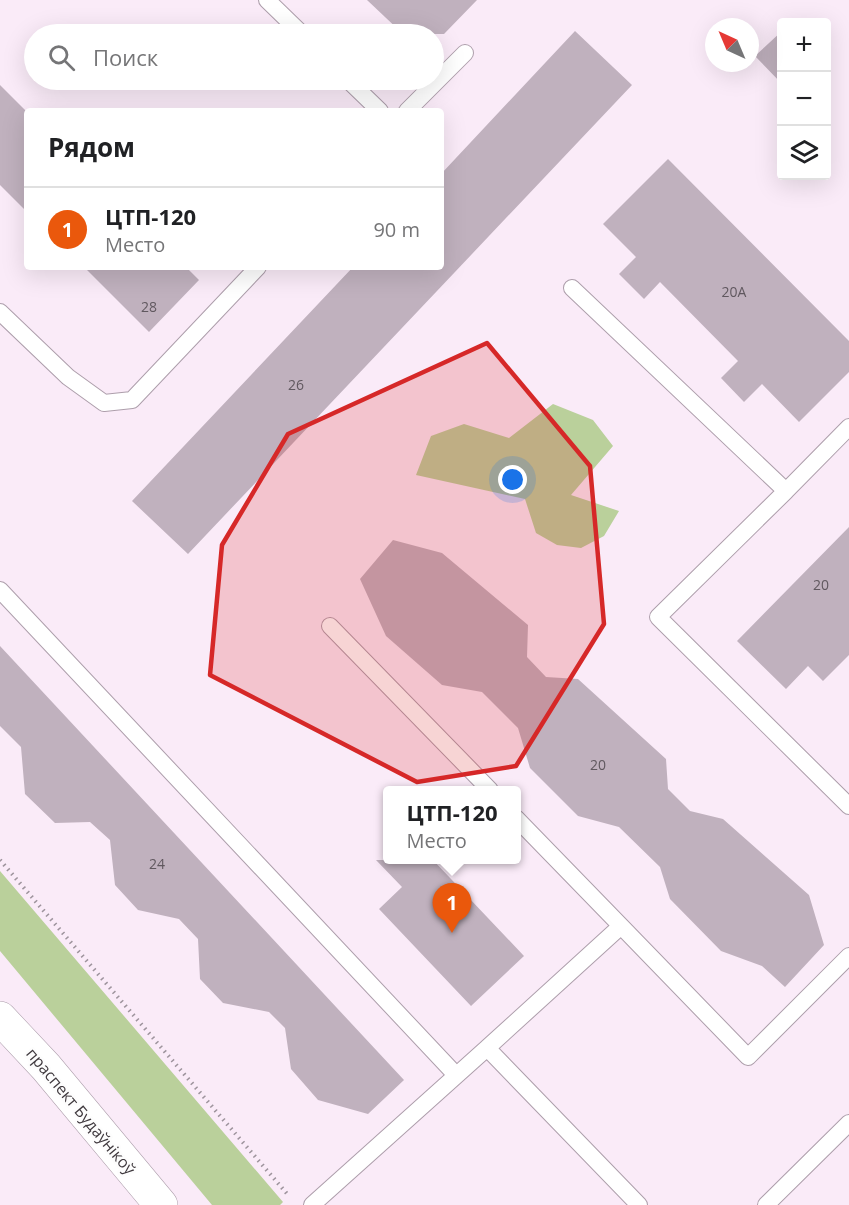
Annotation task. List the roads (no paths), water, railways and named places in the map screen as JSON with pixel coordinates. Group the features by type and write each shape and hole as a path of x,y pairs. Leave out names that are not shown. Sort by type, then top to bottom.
{"main road":[{"name":"праспект Будаўнікоў","path":"0,1018 46,1067 161,1205"}],"lane":[{"path":"267,0 292,24"},
{"path":"444,74 465,53"},
{"path":"358,90 377,108"},
{"path":"410,108 428,90"},
{"path":"0,312 68,377 104,404 132,400 255,270"},
{"path":"572,288 786,491"},
{"path":"849,428 658,617 849,806"},
{"path":"0,590 456,1074"},
{"path":"330,626 486,786"},
{"path":"521,823 748,1058 849,956"},
{"path":"312,1205 621,926"},
{"path":"487,1048 639,1205"},
{"path":"766,1205 849,1123"}],"place":[{"name":"ЦТП-120","path":"452,933"}]}
